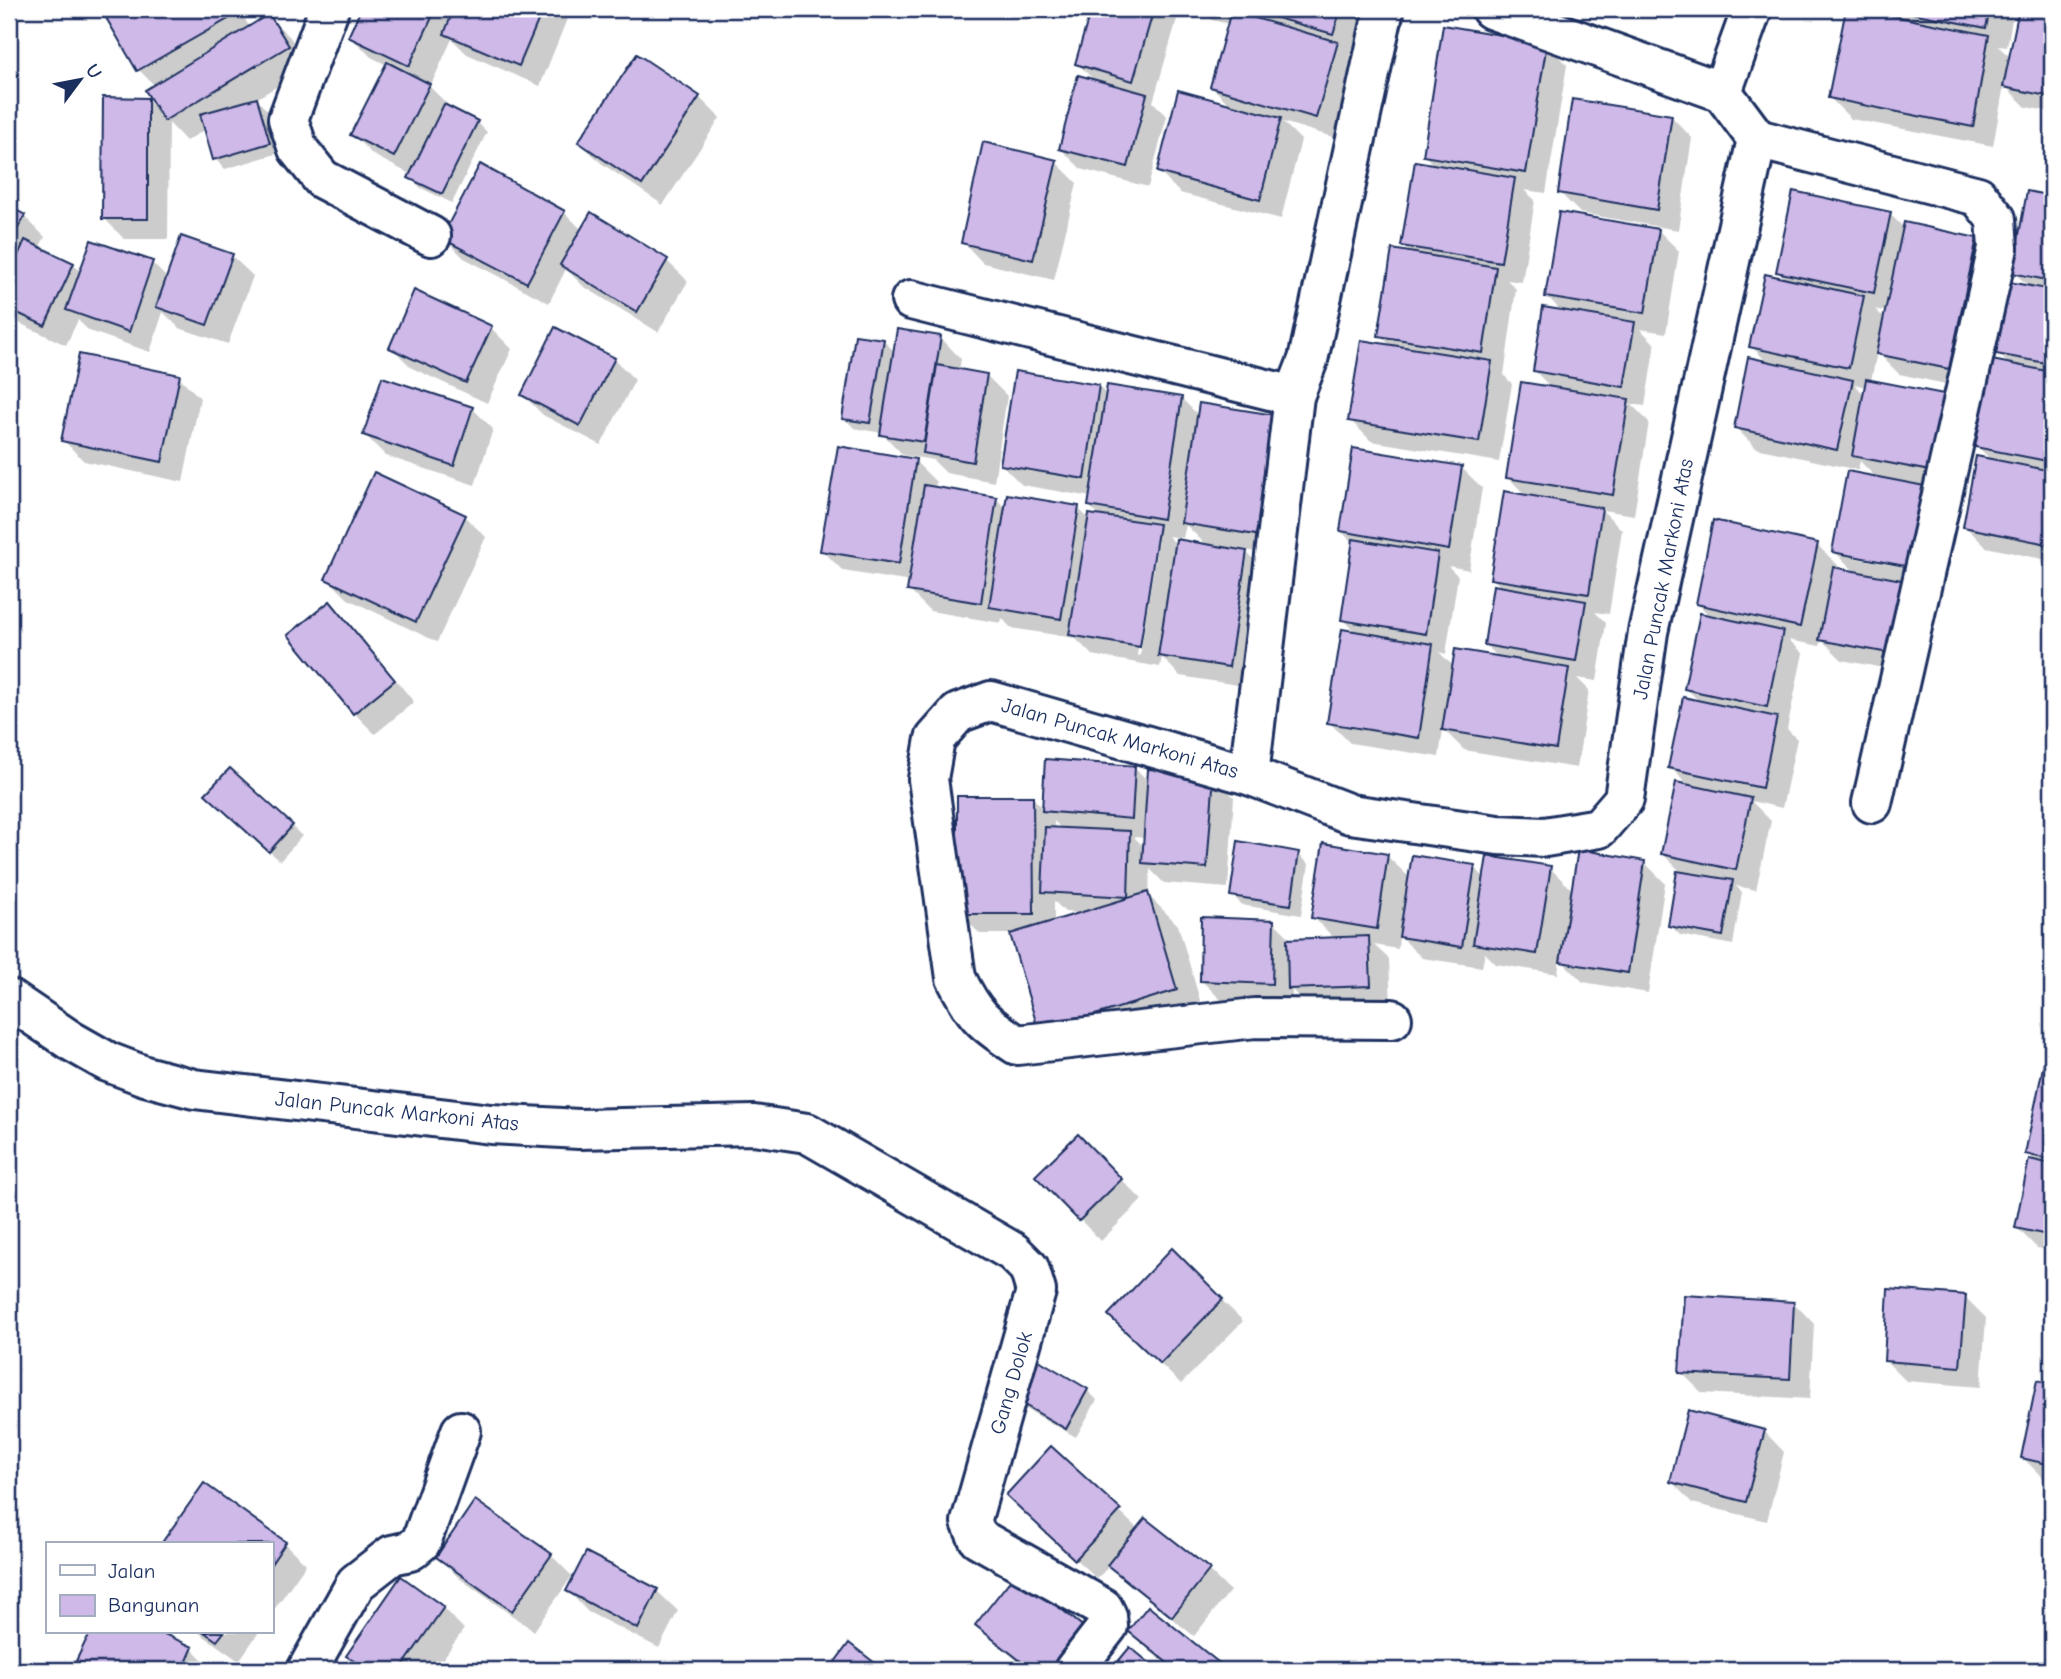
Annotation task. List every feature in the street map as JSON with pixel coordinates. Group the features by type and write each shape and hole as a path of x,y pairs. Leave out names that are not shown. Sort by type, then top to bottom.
{"street":[{"path":"329,9 288,119 298,149 322,179 431,236"},
{"path":"1248,775 1294,396 1308,360 1384,9"},
{"path":"1491,9 1722,92 1757,139 1978,196 1996,219 1998,248 1872,803"},
{"path":"1722,92 1752,9"},
{"name":"Jalan Puncak Markoni Atas","path":"1392,1019 1255,1018 1017,1045 985,1024 967,1001 956,978 928,779 935,739 958,713 991,701 1248,775 1350,814 1498,835 1545,837 1599,828 1625,799 1648,632 1757,139"},
{"path":"911,300 1294,396"},
{"name":"Jalan Puncak Markoni Atas","path":"9,999 71,1041 108,1062 145,1076 194,1088 491,1124 579,1129 754,1125 807,1133"},
{"name":"Gang Dolok","path":"807,1133 1013,1252 1029,1268 1037,1292 971,1522 978,1538 1103,1608 1108,1626 1074,1670"},
{"path":"307,1670 356,1583 392,1555 410,1551 421,1542 461,1431"}],"building":[{"path":"117,9 232,9 235,15 137,71 105,16"},
{"path":"361,9 436,9 409,66 348,37"},
{"path":"454,9 543,9 519,66 444,34"},
{"path":"1091,9 1154,9 1133,81 1075,64"},
{"path":"1245,9 1341,9 1333,34"},
{"path":"1846,9 1858,9 1989,35 1973,127 1828,98"},
{"path":"1892,9 1990,9 1986,28"},
{"path":"2019,9 2052,15 2052,97 2003,87"},
{"path":"1231,11 1338,42 1316,118 1210,87"},
{"path":"269,14 289,46 164,121 145,90"},
{"path":"1443,25 1547,43 1526,173 1423,156"},
{"path":"637,54 700,96 642,185 578,142"},
{"path":"387,62 430,84 394,157 350,135"},
{"path":"1078,75 1147,94 1128,167 1059,149"},
{"path":"1178,90 1281,118 1260,200 1157,172"},
{"path":"103,97 148,98 148,219 102,219"},
{"path":"257,98 270,143 213,160 200,114"},
{"path":"1572,99 1672,115 1657,210 1558,193"},
{"path":"444,104 478,121 442,194 408,178"},
{"path":"983,142 1057,160 1033,260 961,243"},
{"path":"1415,161 1515,178 1501,262 1401,246"},
{"path":"480,164 565,211 527,283 441,238"},
{"path":"1793,191 1891,212 1874,293 1776,272"},
{"path":"2027,191 2052,196 2052,281 2012,273"},
{"path":"9,206 25,215 9,245"},
{"path":"591,212 668,259 637,312 560,265"},
{"path":"1559,212 1659,229 1645,313 1545,297"},
{"path":"1904,222 1977,238 1949,369 1876,354"},
{"path":"181,236 233,254 207,325 156,307"},
{"path":"25,240 74,263 45,326 9,309 9,275"},
{"path":"91,240 153,261 129,332 66,310"},
{"path":"1392,249 1496,267 1483,353 1378,336"},
{"path":"1765,274 1864,296 1849,368 1749,347"},
{"path":"2009,282 2052,290 2052,364 1996,354"},
{"path":"414,290 492,326 466,383 389,348"},
{"path":"1543,307 1635,322 1624,387 1533,371"},
{"path":"555,327 615,358 580,426 521,395"},
{"path":"897,329 941,336 924,442 880,435"},
{"path":"855,335 884,339 870,423 842,419"},
{"path":"1361,340 1492,361 1479,442 1348,421"},
{"path":"79,354 180,375 162,462 61,441"},
{"path":"1748,357 1853,380 1837,450 1734,428"},
{"path":"1992,360 2052,372 2052,462 1975,447"},
{"path":"937,365 987,374 973,462 923,453"},
{"path":"1015,371 1099,385 1085,479 1000,465"},
{"path":"382,377 473,407 454,466 363,435"},
{"path":"1866,379 1944,394 1930,471 1852,456"},
{"path":"1521,382 1629,399 1613,495 1506,478"},
{"path":"1107,385 1182,397 1163,519 1088,506"},
{"path":"1199,403 1275,415 1256,535 1181,523"},
{"path":"838,446 916,459 899,564 820,551"},
{"path":"1353,448 1462,466 1449,550 1340,531"},
{"path":"1976,456 2052,471 2052,515 2047,544 1963,527"},
{"path":"1847,471 1925,486 1910,567 1832,552"},
{"path":"374,472 466,515 416,622 325,579"},
{"path":"924,485 997,497 981,603 907,591"},
{"path":"1504,491 1602,508 1589,594 1490,579"},
{"path":"1007,494 1079,506 1061,619 989,607"},
{"path":"1089,514 1159,524 1140,647 1069,635"},
{"path":"1713,520 1818,543 1800,627 1696,604"},
{"path":"1176,539 1247,551 1229,667 1158,656"},
{"path":"1353,539 1438,553 1426,634 1341,620"},
{"path":"1833,567 1907,581 1894,654 1819,640"},
{"path":"1493,585 1586,601 1576,661 1484,645"},
{"path":"330,601 395,680 353,714 288,635"},
{"path":"1700,613 1783,631 1767,707 1684,689"},
{"path":"1342,629 1433,644 1419,738 1327,723"},
{"path":"1455,649 1569,668 1556,749 1442,730"},
{"path":"1683,697 1777,717 1762,788 1668,768"},
{"path":"1045,759 1135,766 1132,819 1042,811"},
{"path":"230,768 293,825 269,852 205,794"},
{"path":"1148,769 1214,774 1207,868 1142,863"},
{"path":"1676,782 1751,798 1736,870 1661,854"},
{"path":"957,796 1033,796 1034,914 957,914"},
{"path":"1045,827 1130,831 1128,897 1042,892"},
{"path":"1238,841 1299,852 1291,905 1230,896"},
{"path":"1323,843 1388,854 1377,929 1311,918"},
{"path":"1578,849 1645,861 1628,973 1560,962"},
{"path":"1412,855 1475,865 1462,947 1399,937"},
{"path":"1487,856 1551,866 1537,954 1473,944"},
{"path":"1677,871 1733,880 1723,936 1668,926"},
{"path":"1148,892 1177,990 1039,1032 1010,934"},
{"path":"1201,917 1274,920 1272,984 1200,981"},
{"path":"1369,936 1371,986 1288,989 1287,939"},
{"path":"2044,1062 2052,1064 2052,1160 2025,1154"},
{"path":"1078,1134 1122,1179 1079,1221 1035,1176"},
{"path":"2029,1159 2052,1164 2052,1236 2015,1228"},
{"path":"1172,1248 1223,1299 1160,1364 1108,1315"},
{"path":"1888,1289 1966,1295 1960,1367 1884,1361"},
{"path":"1684,1295 1794,1302 1790,1379 1679,1373"},
{"path":"1037,1359 1088,1389 1066,1429 1014,1399"},
{"path":"2037,1380 2052,1384 2052,1465 2021,1458"},
{"path":"1688,1410 1765,1430 1746,1502 1670,1482"},
{"path":"1051,1446 1121,1510 1075,1560 1006,1495"},
{"path":"204,1483 286,1542 273,1561 273,1542 162,1542"},
{"path":"475,1500 552,1554 512,1611 436,1557"},
{"path":"1145,1518 1210,1569 1172,1617 1107,1565"},
{"path":"586,1552 658,1589 638,1629 566,1591"},
{"path":"1016,1573 1090,1632 1059,1670 1032,1670 975,1625"},
{"path":"401,1576 444,1607 400,1670 368,1670 346,1656"},
{"path":"1148,1606 1228,1670 1176,1670 1128,1631"},
{"path":"89,1634 164,1634 193,1647 183,1670 95,1670 76,1661"},
{"path":"207,1634 222,1634 217,1641"},
{"path":"849,1643 884,1670 829,1670"},
{"path":"1130,1647 1158,1670 1111,1670"}]}
